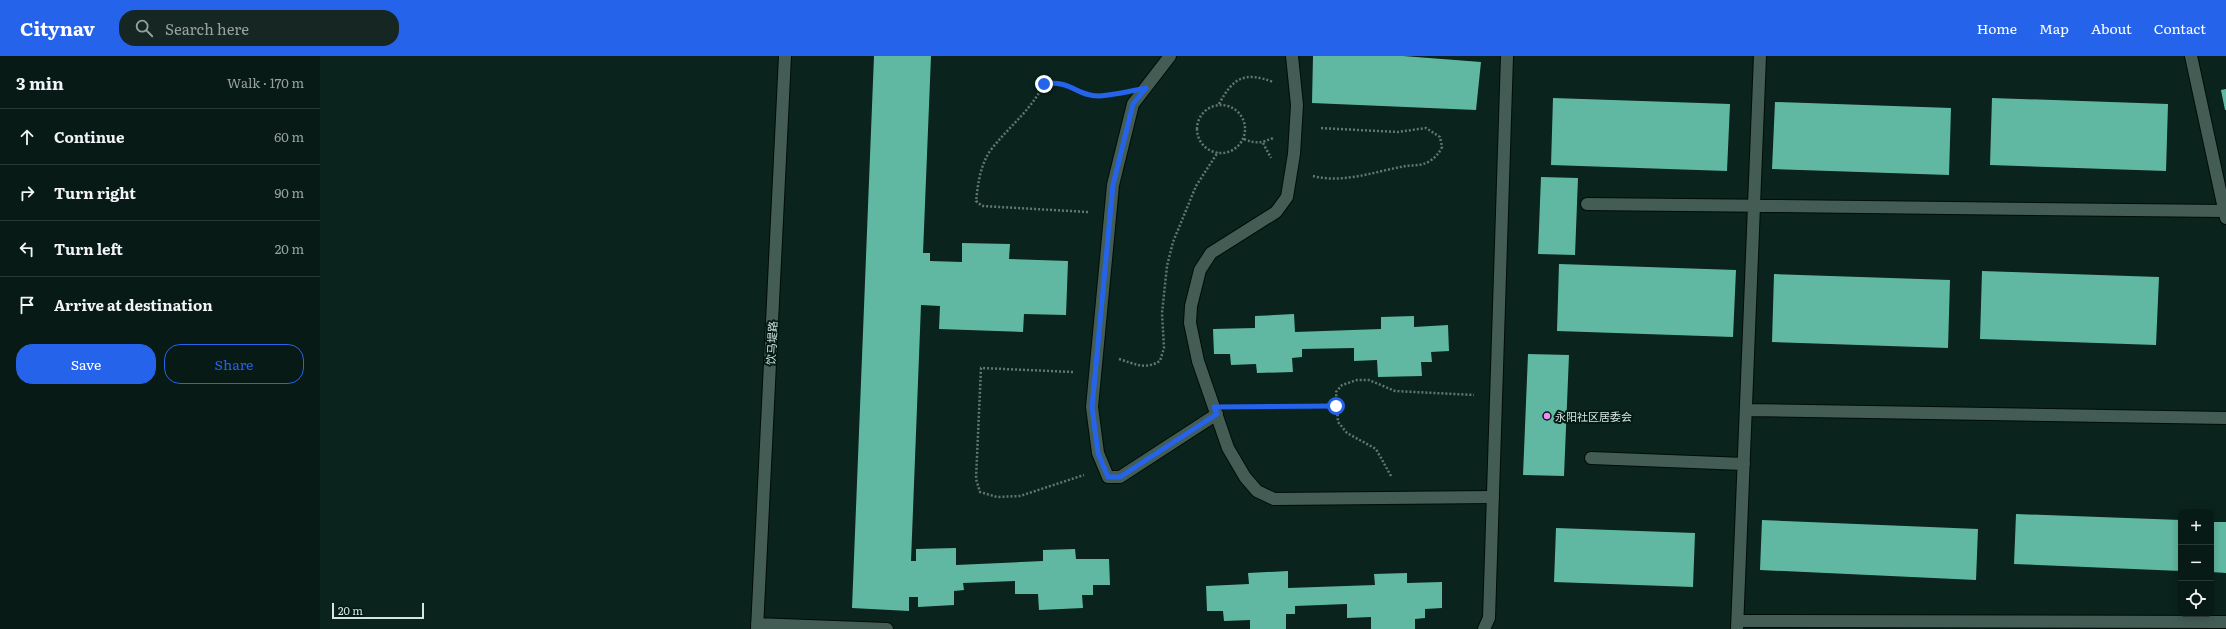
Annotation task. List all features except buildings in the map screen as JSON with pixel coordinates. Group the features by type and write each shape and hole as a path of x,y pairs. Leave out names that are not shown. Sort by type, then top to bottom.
{"street":[{"name":"饮马堤路","path":"757,627 785,56"},
{"path":"1170,56 1133,104 1113,185 1092,407 1098,453 1105,472 1108,477 1120,477 1215,411"},
{"path":"1292,56 1297,105 1291,171 1286,197 1276,212 1211,253 1200,270 1191,306 1190,323 1198,361 1228,448 1245,477 1257,491 1274,499 1493,497"},
{"path":"1484,629 1489,618 1507,56"},
{"path":"1760,56 1737,625 2226,622"},
{"path":"1587,204 2225,215 2191,56"},
{"path":"1746,410 2226,418"},
{"path":"1591,458 1744,464"},
{"path":"757,627 887,629"}],"path":[{"path":"1219,104 1235,108 1240,114 1244,121 1244,138 1234,149 1218,152 1204,146 1198,136 1197,124 1200,116 1205,111 1219,104 1227,90 1236,81 1247,77 1257,77 1273,83 1278,87"},
{"path":"1111,214 982,206 976,201 981,169 990,152 1023,117 1037,98 1044,84 1058,82 1068,85 1084,94 1098,96 1146,88"},
{"path":"1263,143 1268,155 1278,165 1291,171 1320,178 1359,176 1406,166 1419,166 1437,156 1442,148 1440,137 1434,131 1426,128 1398,132 1296,126"},
{"path":"1244,138 1253,143 1263,143 1275,138"},
{"path":"1097,358 1119,358 1136,365 1150,367 1160,361 1164,348 1163,305 1167,266 1173,242 1196,186 1218,152"},
{"path":"1095,373 981,368 976,479 980,492 997,497 1020,496 1075,477 1105,472"},
{"path":"1399,499 1383,459 1376,449 1347,433 1338,422 1336,392 1342,385 1357,380 1369,380 1395,390 1497,397"},
{"path":"1215,411 1336,406"}],"place":[{"name":"永阳社区居委会","path":"1547,416"}],"route":[{"path":"1044,84 1058,82 1068,85 1084,94 1098,96 1146,88 1133,104 1113,185 1092,407 1098,453 1108,477 1120,477 1137,467 1217,414 1214,407 1336,406"}]}
